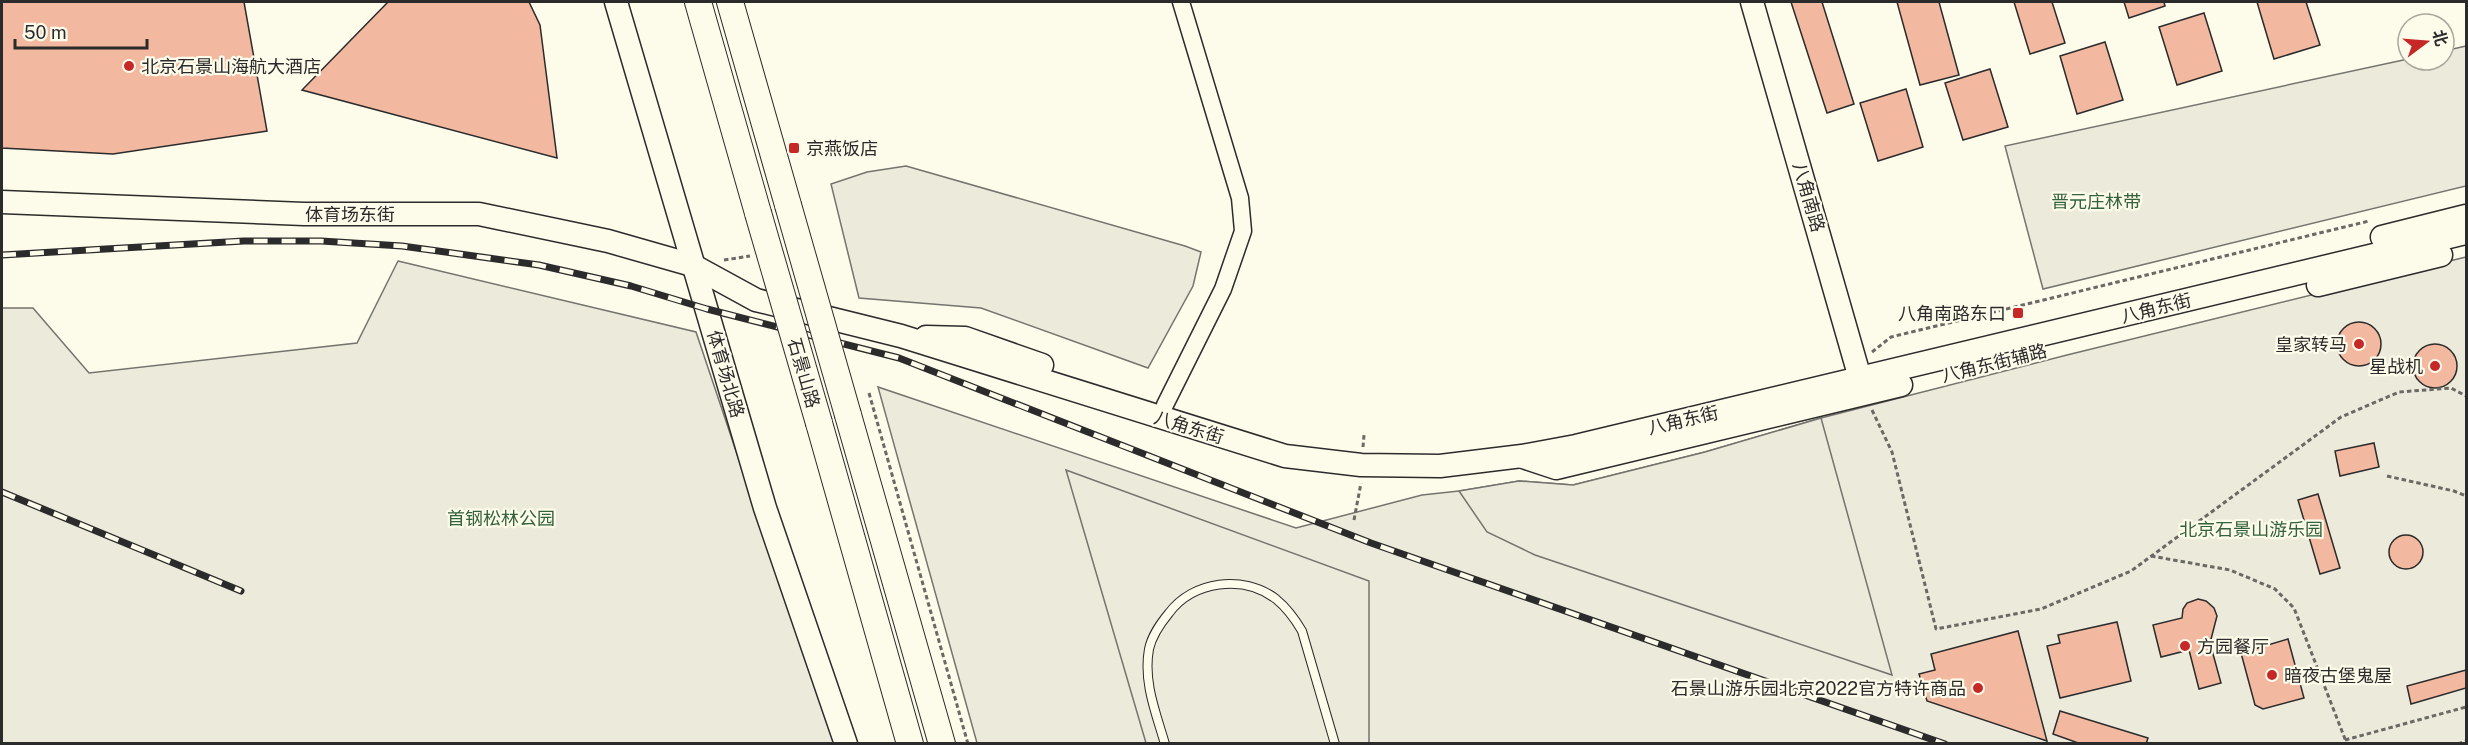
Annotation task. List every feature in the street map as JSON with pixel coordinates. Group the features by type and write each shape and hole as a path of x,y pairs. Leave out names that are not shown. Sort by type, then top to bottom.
{"main road":[{"name":"石景山路","path":"698,2 910,744"},
{"name":"石景山路","path":"730,2 942,744"}],"street":[{"name":"体育场北路","path":"616,2 765,508 846,744"},
{"path":"1165,405 1223,290 1243,231 1240,198 1181,2"},
{"name":"八角南路","path":"1752,2 1860,379"},
{"name":"体育场东街","path":"2,202 304,214 479,214 608,241 692,266"},
{"name":"八角东街","path":"901,336 965,338 1165,405 1280,440 1362,452 1466,451 1534,441 1860,379 2466,216"},
{"name":"八角东街","path":"692,266 756,300 901,336 1284,456 1361,465 1440,466 1522,456 1587,443 2466,233"},
{"name":"八角东街辅路","path":"1860,379 2466,249"}],"lane":[{"path":"1166,744 1149,688 1147,666 1150,646 1158,627 1178,601 1199,589 1227,584 1252,586 1275,599 1292,615 1302,631 1335,744"}],"path":[{"name":"八角东街","path":"1860,379 1891,337 2375,220"},
{"path":"723,260 752,255"},
{"path":"1860,379 1892,452 1936,629 2041,609 2131,571 2341,417 2399,392 2451,388 2466,396"},
{"path":"869,393 968,744"},
{"path":"2387,476 2454,491 2466,496"},
{"path":"1354,520 1360,485"},
{"path":"2151,556 2230,570 2275,589 2294,608 2346,742 2466,706"},
{"path":"2458,744 2466,741"}],"green space":[{"name":"晋元庄林带","path":"2466,46 2466,186 2043,289 2005,146 2396,62 2396,72 2456,72 2456,48"},
{"path":"906,166 1201,252 1193,286 1148,368 981,308 859,298 831,184 867,172"},
{"name":"北京石景山游乐园","path":"2466,257 2466,743 977,743 878,387 1296,528 1422,495 1519,481 1573,485 2067,355"},
{"name":"首钢松林公园","path":"398,261 696,332 834,743 2,743 2,308 33,308 89,373 357,343"}],"shaded area":[{"path":"1821,418 1892,675 1535,555 1487,532 1459,491 1519,481 1573,485 1705,452"},
{"path":"1066,470 1369,581 1369,743 1146,743"}],"building":[{"name":"北京石景山海航大酒店","path":"2,2 244,2 267,131 113,154 2,148"},
{"path":"388,2 529,2 540,25 557,158 302,90"},
{"path":"1791,2 1822,2 1854,104 1827,113"},
{"path":"1897,2 1939,2 1959,75 1920,85"},
{"path":"2014,2 2052,2 2065,43 2030,54"},
{"path":"2124,2 2164,2 2165,6 2129,18"},
{"path":"2257,2 2306,2 2320,45 2274,59"},
{"path":"2204,13 2222,71 2177,85 2159,27"},
{"path":"2105,42 2123,100 2077,114 2060,56"},
{"path":"1990,69 2008,127 1963,140 1945,83"},
{"path":"1906,89 1923,147 1878,161 1860,103"},
{"name":"皇家转马","path":"2359,322 2374,329 2381,344 2374,359 2359,366 2344,359 2337,344 2344,329"},
{"name":"星战机","path":"2435,344 2450,351 2457,366 2450,381 2435,388 2420,381 2413,366 2420,351"},
{"path":"2374,443 2379,467 2340,476 2335,451"},
{"path":"2318,494 2340,568 2320,574 2298,500"},
{"path":"2406,535 2418,540 2423,552 2418,564 2406,569 2394,564 2389,552 2394,540"},
{"name":"方园餐厅","path":"2198,599 2206,601 2214,608 2217,616 2210,643 2221,683 2199,689 2189,650 2161,657 2153,625 2182,618 2183,609 2187,603"},
{"path":"2117,622 2131,681 2060,698 2047,646 2060,643 2058,635"},
{"name":"石景山游乐园北京2022官方特许商品","path":"2018,631 2047,741 1927,701 1919,674 1935,670 1931,654"},
{"name":"暗夜古堡鬼屋","path":"2288,639 2304,698 2263,709 2255,705 2241,653"},
{"path":"2466,670 2466,688 2411,704 2407,686"},
{"path":"2060,711 2148,738 2146,744 2081,744 2053,734"}],"railway":[{"path":"2,255 244,241 321,241 402,246 539,265 631,286 707,309 899,358 1371,543 1945,744"},
{"path":"2,492 241,591"}],"place":[{"name":"北京石景山海航大酒店","path":"129,66"},
{"name":"京燕饭店","path":"794,148"},
{"name":"八角南路东口","path":"2018,313"},
{"name":"皇家转马","path":"2359,344"},
{"name":"星战机","path":"2435,366"},
{"name":"方园餐厅","path":"2185,646"},
{"name":"暗夜古堡鬼屋","path":"2272,675"},
{"name":"石景山游乐园北京2022官方特许商品","path":"1978,688"}]}
